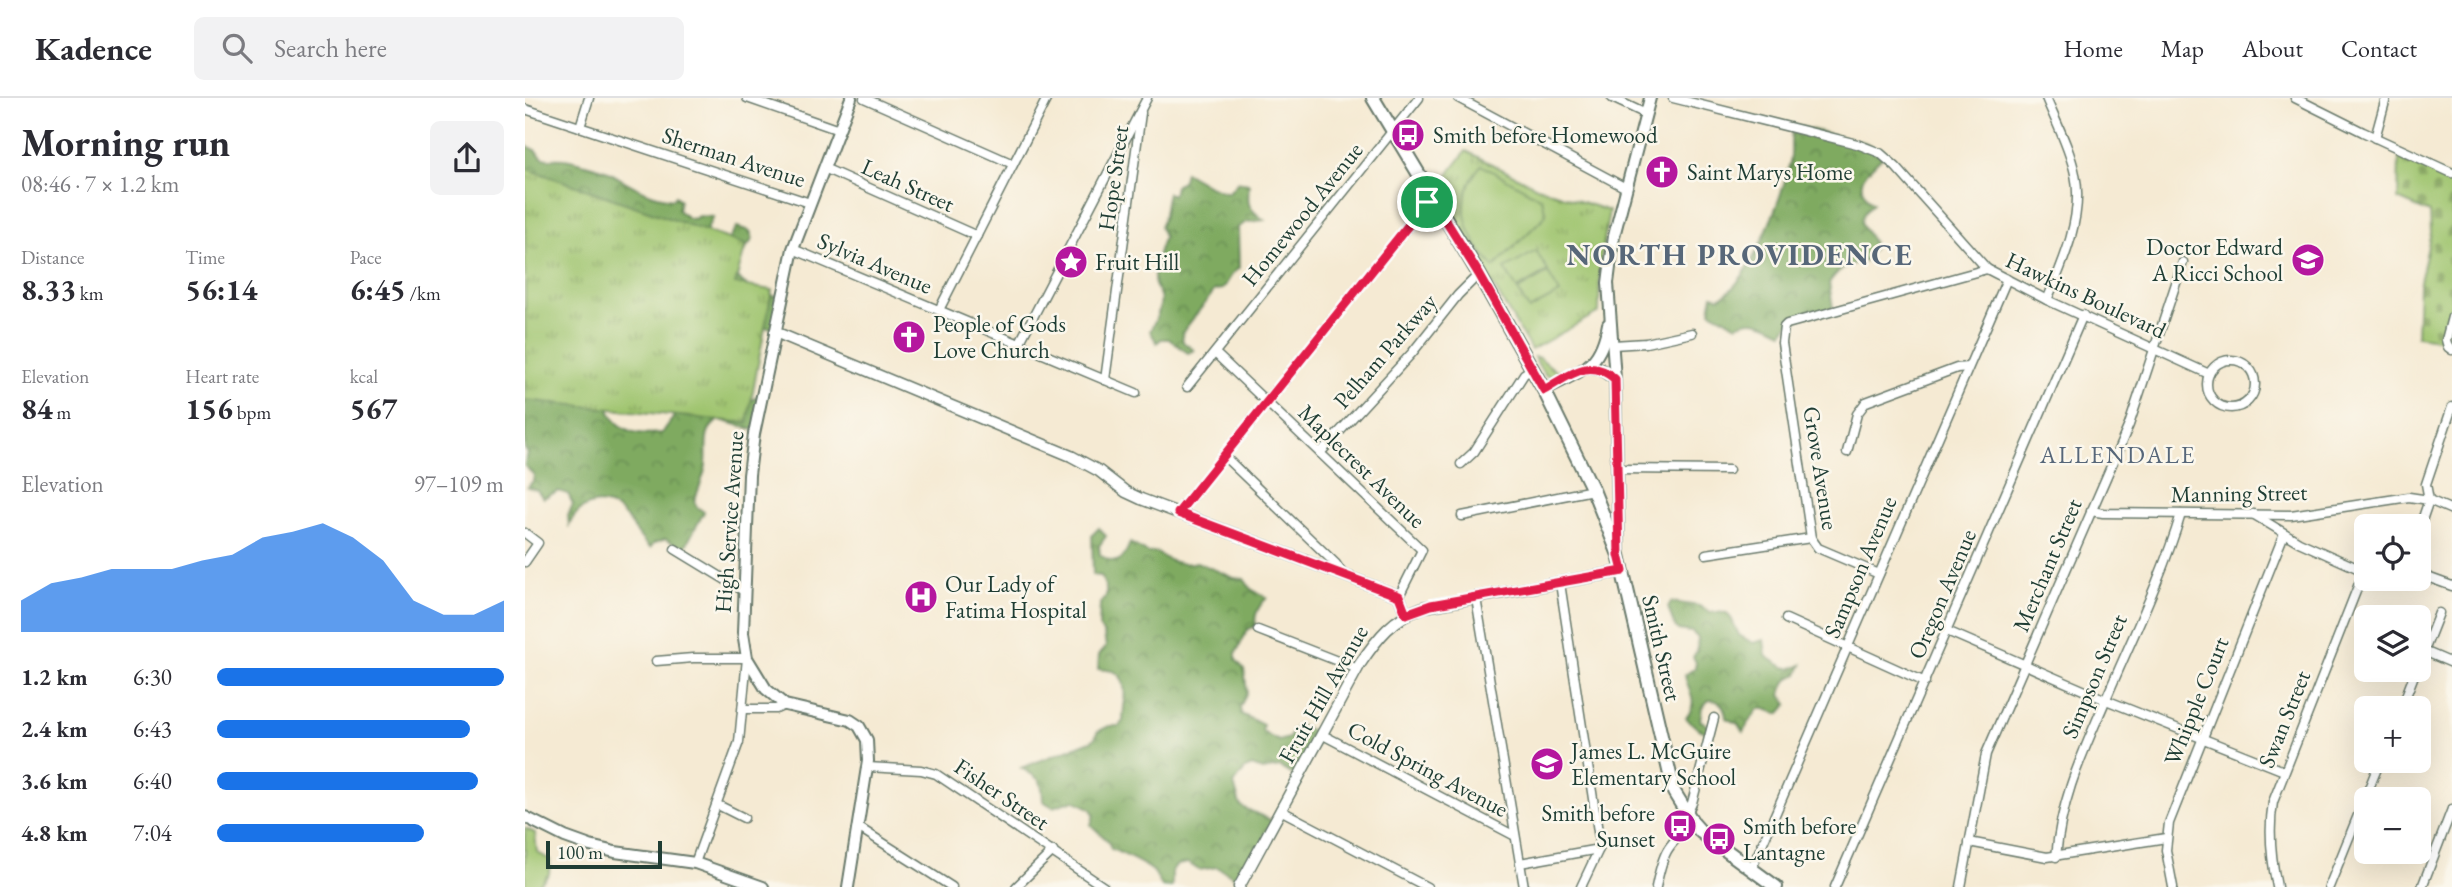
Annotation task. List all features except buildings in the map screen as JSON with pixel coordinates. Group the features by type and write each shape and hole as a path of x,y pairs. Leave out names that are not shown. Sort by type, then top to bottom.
{"main road":[{"name":"High Service Avenue","path":"849,887 867,767 867,740 859,726 844,717 785,705 759,681 747,658 743,633 751,452 775,332 793,249 851,98"},
{"name":"Smith Street","path":"1373,98 1479,274 1544,390 1593,490 1619,555 1672,784 1690,818 1709,840 1776,887"},
{"path":"1619,555 1615,379 1609,316 1610,263 1626,188 1650,98"},
{"path":"1544,390 1588,367 1597,358 1609,316"},
{"path":"1588,367 1599,368 1615,379"},
{"path":"525,817 590,846 695,863 748,884 763,887"}],"street":[{"path":"580,127 589,98"},
{"path":"747,98 839,130"},
{"path":"864,98 1013,164"},
{"path":"939,310 1047,98"},
{"path":"1019,344 1147,98"},
{"name":"Homewood Avenue","path":"1187,387 1419,98"},
{"path":"1458,98 1626,188"},
{"path":"1612,98 1632,110 1646,114"},
{"path":"1673,98 1831,137 1880,153 1896,167 1987,269"},
{"path":"2046,98 2075,173 2077,188 2074,223 2047,300"},
{"path":"2295,98 2452,173"},
{"path":"2375,138 2386,98"},
{"name":"Hope Street","path":"1105,380 1142,107"},
{"name":"Sherman Avenue","path":"525,109 810,203"},
{"name":"Leah Street","path":"824,169 977,236"},
{"path":"1178,513 1431,197"},
{"name":"Sylvia Avenue","path":"793,249 1136,393"},
{"name":"Merchant Street","path":"1961,887 1986,754 2129,425 2183,262"},
{"name":"Hawkins Boulevard","path":"1784,327 1793,321 1987,269 2047,300 2209,374"},
{"name":"Pelham Parkway","path":"1320,453 1412,353 1458,295 1479,274"},
{"name":"Sampson Avenue","path":"1751,870 2007,279"},
{"name":"Oregon Avenue","path":"1835,887 2083,315"},
{"path":"2452,317 2447,340 2448,347 2452,350"},
{"name":"Grove Avenue","path":"1784,327 1782,343 1811,538 1818,548 1879,573"},
{"path":"775,332 1071,456 1099,471 1132,496 1399,596 1406,614"},
{"path":"1613,345 1692,333"},
{"name":"Maplecrest Avenue","path":"1215,353 1422,550 1399,596"},
{"path":"2223,362 2241,362 2254,376 2253,394 2240,407 2221,406 2209,393 2209,374 2223,362"},
{"path":"1847,452 1857,414 1863,404 1957,368 1968,367"},
{"path":"1461,464 1474,453 1524,374 1532,369"},
{"path":"2424,514 2429,500 2426,484 2449,427 2452,407"},
{"path":"1224,456 1336,564 1342,573"},
{"path":"1618,469 1729,470"},
{"path":"1462,516 1593,490"},
{"name":"Manning Street","path":"2091,511 2291,515 2409,497 2429,500"},
{"path":"2429,500 2452,510"},
{"name":"Simpson Street","path":"2056,857 2071,780 2181,514"},
{"path":"2253,514 2284,534 2354,566"},
{"path":"525,533 538,543 525,562"},
{"name":"Whipple Court","path":"2173,887 2166,838 2172,815 2284,534"},
{"path":"1706,554 1811,538"},
{"path":"675,549 744,591"},
{"name":"Fruit Hill Avenue","path":"1239,887 1378,636 1406,614 1424,607 1623,571"},
{"path":"2431,578 2452,586"},
{"path":"1560,583 1597,819 1599,849 1581,887"},
{"name":"Swan Street","path":"2277,887 2270,847 2273,802 2357,591"},
{"path":"1476,598 1524,887"},
{"path":"2431,633 2439,613"},
{"path":"1786,619 1925,682"},
{"path":"1258,630 1358,669"},
{"path":"1947,631 2106,700 2284,771"},
{"path":"2431,653 2452,663"},
{"path":"656,661 747,658 739,742 718,806 695,863"},
{"path":"743,709 776,709 785,705"},
{"path":"1656,887 1670,843 1690,818 1714,718"},
{"name":"Cold Spring Avenue","path":"1323,735 1515,836"},
{"name":"Fisher Street","path":"867,767 921,770 936,774 1104,887"},
{"path":"2329,887 2375,773"},
{"path":"718,806 744,818"},
{"path":"2422,887 2452,809"},
{"path":"1280,810 1427,887"},
{"path":"858,827 952,887"},
{"path":"1969,842 2037,856 2056,857 2166,838"},
{"path":"1520,863 1599,849"},
{"path":"1016,887 1053,851"}],"green space":[{"path":"1793,125 1866,143 1884,155 1867,172 1862,183 1862,189 1873,203 1861,222 1874,247 1864,261 1844,268 1829,283 1833,308 1791,321 1783,332 1755,321 1737,325 1710,311 1713,295 1719,298 1731,290 1763,238 1790,162"},
{"path":"525,145 543,158 567,159 605,170 654,195 673,199 675,196 680,200 678,210 688,218 713,217 706,231 713,243 726,245 737,227 750,231 753,239 741,256 736,276 753,291 782,297 776,330 759,325 742,407 763,393 755,430 720,420 709,430 705,470 694,501 704,512 684,549 666,539 654,543 650,548 623,514 604,504 597,503 583,508 569,525 568,516 573,504 568,494 558,491 543,498 537,490 528,487 534,475 525,466","holes":["676,394 673,418 662,433 637,433 629,431 617,422 608,407"]},
{"path":"1466,151 1537,187 1609,211 1600,265 1599,312 1531,350 1437,189"},
{"path":"2399,156 2452,179 2452,306 2443,340 2417,336 2419,286 2431,233 2430,213 2398,199"},
{"path":"1481,165 1542,199 1546,215 1494,267 1469,231 1466,218 1467,192"},
{"path":"525,168 746,245 735,284 772,290 747,423 525,400"},
{"path":"1185,172 1228,193 1238,182 1249,184 1249,205 1264,220 1247,222 1238,227 1239,268 1223,289 1215,290 1182,333 1183,342 1194,350 1188,353 1169,339 1161,339 1157,343 1150,331 1161,303 1154,280 1156,261 1164,237 1160,227 1168,193 1173,195 1175,186 1183,180"},
{"path":"1536,251 1548,271 1517,289 1505,269"},
{"path":"1548,273 1560,293 1529,310 1518,290"},
{"path":"1534,357 1540,358 1556,371 1578,366 1553,378 1544,374"},
{"path":"1099,528 1106,536 1099,546 1100,555 1106,559 1116,561 1122,558 1130,543 1148,553 1156,552 1171,561 1186,564 1197,562 1234,578 1244,579 1251,589 1267,598 1257,611 1256,626 1248,629 1236,653 1236,660 1244,669 1247,692 1240,707 1241,714 1263,725 1262,731 1279,741 1289,738 1297,724 1321,735 1298,778 1280,767 1262,770 1252,766 1245,769 1234,784 1240,805 1275,822 1242,881 1217,867 1199,870 1188,863 1177,865 1172,871 1172,887 1162,886 1150,869 1111,849 1108,841 1091,825 1094,814 1090,808 1074,800 1053,807 1043,801 1039,780 1021,768 1091,741 1097,732 1109,726 1119,726 1123,721 1123,681 1115,672 1098,669 1099,655 1106,647 1104,634 1099,627 1100,604 1106,596 1106,588 1101,576 1093,575 1092,535"},
{"path":"1671,602 1699,606 1709,612 1727,613 1739,635 1753,643 1764,640 1766,656 1787,668 1802,665 1798,674 1788,679 1785,684 1781,695 1788,704 1779,714 1758,709 1743,732 1738,724 1726,718 1722,704 1709,700 1702,707 1700,720 1709,726 1710,734 1697,728 1686,718 1693,701 1685,675 1695,668 1693,657 1697,651 1698,638 1692,632 1678,630 1674,625 1668,607"},
{"path":"525,828 535,833 537,852 550,860 549,874 537,887 525,887"}],"place":[{"name":"Smith before Homewood","path":"1408,135"},
{"name":"Saint Marys Home","path":"1662,172"},
{"name":"Doctor Edward A Ricci School","path":"2308,260"},
{"name":"Fruit Hill","path":"1071,262"},
{"name":"People of Gods Love Church","path":"909,337"},
{"name":"Our Lady of Fatima Hospital","path":"921,597"},
{"name":"James L. McGuire Elementary School","path":"1547,764"},
{"name":"Smith before Sunset","path":"1680,826"},
{"name":"Smith before Lantagne","path":"1719,839"}],"district":[{"name":"NORTH PROVIDENCE","path":"1740,254"},
{"name":"ALLENDALE","path":"2118,454"}],"route":[{"path":"1431,197 1479,274 1544,390 1588,367 1599,368 1615,379 1619,555 1623,571 1431,605 1406,614 1399,596 1178,513 1427,202 1431,197"}]}
